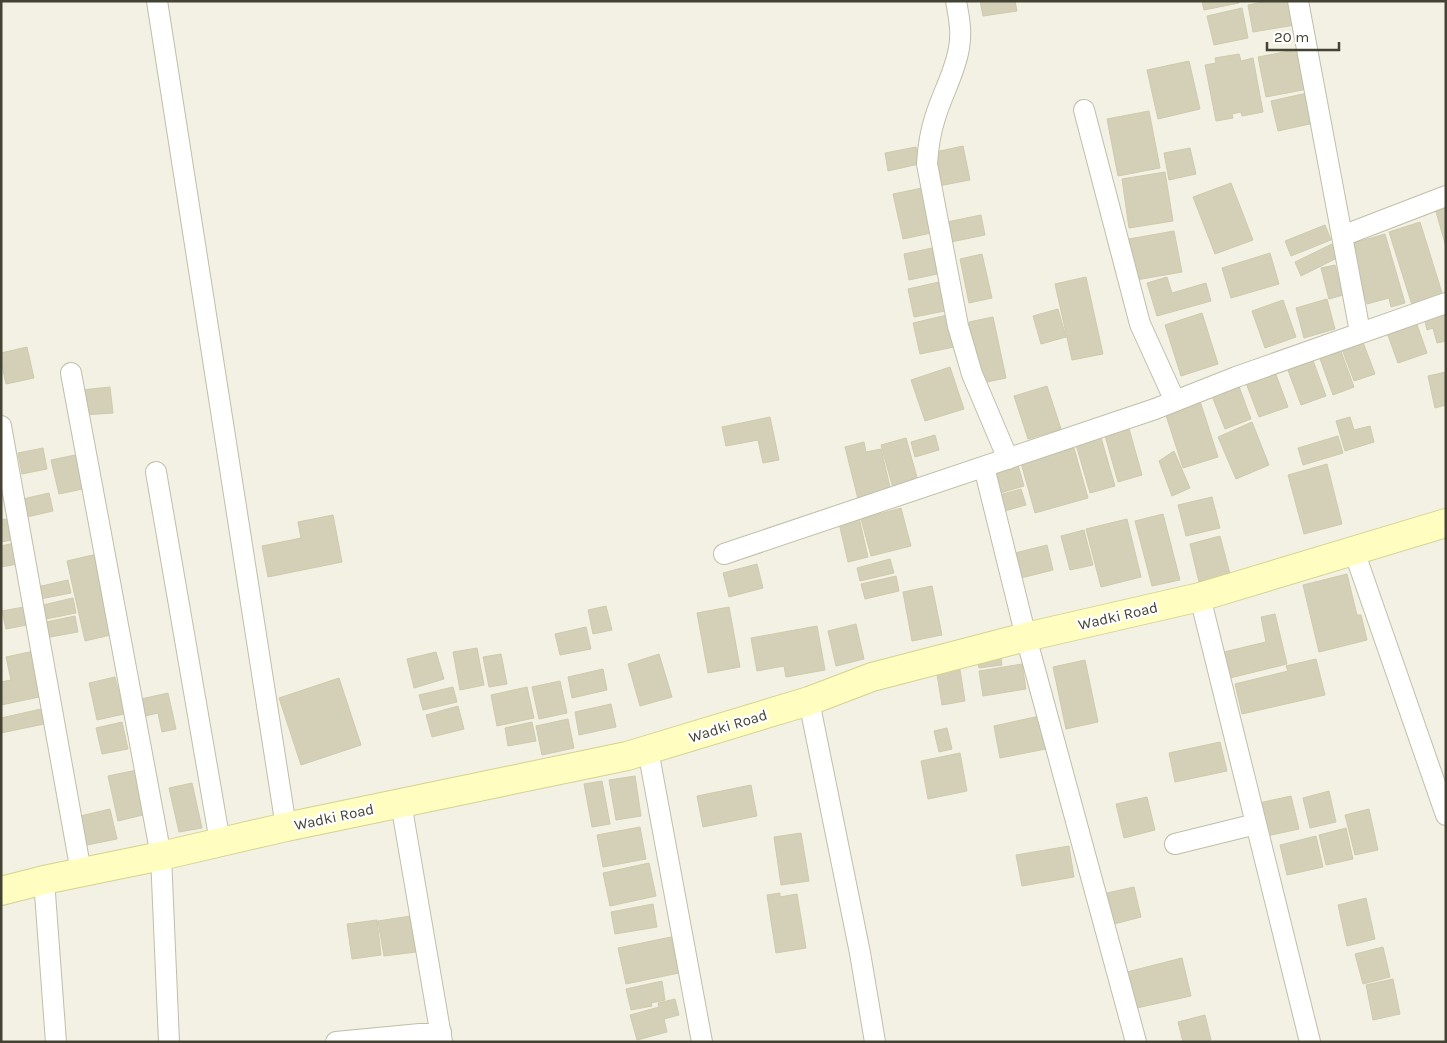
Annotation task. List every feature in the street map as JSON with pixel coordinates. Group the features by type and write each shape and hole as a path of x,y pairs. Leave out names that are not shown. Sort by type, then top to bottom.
{"street":[{"path":"157,1 286,827"},
{"path":"956,1 960,26 960,46 956,64 934,118 927,164 958,326 972,374 1008,458"},
{"path":"1298,1 1360,332"},
{"path":"1084,110 1140,324 1174,401"},
{"path":"1342,236 1446,196"},
{"path":"724,554 1155,409 1360,332 1446,303"},
{"path":"71,373 161,856 169,1042"},
{"path":"1,426 81,872"},
{"path":"984,467 1026,637 1136,1042"},
{"path":"156,472 220,842"},
{"name":"Wadki Road","path":"1,891 286,827 628,756 809,701 872,677 1026,637 1200,596 1446,523"},
{"path":"1354,551 1446,815"},
{"path":"1200,596 1310,1042"},
{"path":"809,701 860,953 875,1042"},
{"path":"648,750 702,1042"},
{"path":"336,1042 442,1037 402,803"},
{"path":"1175,844 1256,824"},
{"path":"44,880 56,1042"}],"building":[{"path":"980,1 1015,1 1017,11 983,16"},
{"path":"1202,1 1239,1 1239,3 1204,10"},
{"path":"1268,1 1291,1 1295,25 1253,32 1248,5"},
{"path":"1242,8 1248,38 1214,45 1207,16"},
{"path":"1300,49 1308,89 1266,97 1258,57"},
{"path":"1239,54 1241,61 1253,58 1263,112 1242,116 1241,112 1232,114 1233,118 1216,121 1205,65 1216,63 1215,58"},
{"path":"1189,61 1200,109 1158,119 1147,70"},
{"path":"1307,93 1314,123 1278,131 1271,101"},
{"path":"1149,111 1160,168 1118,176 1107,119"},
{"path":"963,146 970,180 938,186 931,153"},
{"path":"916,147 919,164 888,171 885,153"},
{"path":"1190,148 1196,174 1169,180 1164,153"},
{"path":"1165,172 1173,221 1129,228 1122,179"},
{"path":"1231,183 1253,240 1215,254 1193,197"},
{"path":"927,187 936,232 903,239 893,194"},
{"path":"1446,205 1446,247 1435,208"},
{"path":"981,215 985,235 951,242 947,222"},
{"path":"1420,222 1443,296 1412,305 1389,232"},
{"path":"1325,225 1331,240 1291,256 1285,241"},
{"path":"1174,231 1182,272 1136,280 1129,239"},
{"path":"1385,234 1405,303 1391,307 1389,298 1367,304 1350,244"},
{"path":"1332,244 1339,257 1301,276 1295,262"},
{"path":"932,248 937,274 909,280 904,254"},
{"path":"1270,253 1279,284 1231,298 1222,268"},
{"path":"982,254 992,298 969,303 960,259"},
{"path":"1335,265 1343,295 1329,299 1321,268"},
{"path":"1086,277 1103,354 1072,360 1055,284"},
{"path":"1167,277 1172,293 1206,283 1211,301 1157,316 1147,283"},
{"path":"939,282 945,311 914,317 908,289"},
{"path":"1327,299 1335,329 1304,338 1296,308"},
{"path":"1283,300 1296,337 1265,348 1252,311"},
{"path":"1058,309 1066,337 1041,344 1033,316"},
{"path":"1446,312 1446,341 1437,343 1433,328 1427,330 1424,317"},
{"path":"1202,313 1218,364 1181,376 1165,325"},
{"path":"947,315 954,347 920,354 913,323"},
{"path":"993,317 1006,378 982,383 969,322"},
{"path":"1415,319 1427,353 1398,363 1386,330"},
{"path":"1361,337 1375,374 1354,381 1340,344"},
{"path":"1339,346 1354,387 1333,395 1318,353"},
{"path":"27,347 34,378 6,384 1,353"},
{"path":"1311,355 1326,396 1301,405 1286,365"},
{"path":"950,367 964,409 925,421 911,380"},
{"path":"1275,372 1288,407 1259,417 1246,383"},
{"path":"1446,372 1446,405 1435,408 1428,376"},
{"path":"1237,381 1251,419 1225,429 1210,391"},
{"path":"1047,386 1061,429 1028,439 1014,396"},
{"path":"110,387 113,413 83,415 81,390"},
{"path":"1199,398 1218,457 1183,468 1164,409"},
{"path":"770,417 779,460 763,463 758,440 726,446 722,427"},
{"path":"1350,417 1354,430 1370,426 1374,442 1345,451 1336,421"},
{"path":"1252,422 1269,465 1236,479 1218,437"},
{"path":"1128,425 1142,475 1118,482 1104,432"},
{"path":"1100,434 1115,486 1090,493 1075,441"},
{"path":"935,435 939,450 915,457 911,442"},
{"path":"1338,436 1343,453 1303,465 1298,448"},
{"path":"906,438 918,481 893,488 881,445"},
{"path":"864,442 866,452 881,449 891,491 858,499 845,447"},
{"path":"43,448 47,469 22,474 18,453"},
{"path":"1074,448 1088,498 1035,513 1021,463"},
{"path":"1174,451 1190,488 1172,496 1159,461"},
{"path":"80,454 87,488 59,494 51,460"},
{"path":"1327,464 1342,524 1304,534 1288,475"},
{"path":"1018,465 1024,486 997,494 991,472"},
{"path":"1021,489 1026,505 1001,512 996,496"},
{"path":"49,493 53,511 27,517 23,499"},
{"path":"1212,497 1220,528 1186,536 1178,505"},
{"path":"901,508 911,546 871,556 861,519"},
{"path":"1163,514 1180,580 1152,586 1135,521"},
{"path":"333,515 342,562 268,577 262,546 301,538 298,522"},
{"path":"14,518 17,539 1,542 1,520"},
{"path":"859,518 868,557 848,562 839,523"},
{"path":"1127,519 1141,577 1101,587 1086,529"},
{"path":"1084,530 1093,565 1070,570 1061,536"},
{"path":"1220,536 1230,574 1199,582 1190,544"},
{"path":"19,542 23,563 1,567 1,546"},
{"path":"1047,545 1053,570 1017,579 1011,554"},
{"path":"97,554 115,634 85,641 67,561"},
{"path":"890,559 894,573 860,581 857,568"},
{"path":"757,564 763,588 729,597 723,573"},
{"path":"1347,574 1357,615 1361,615 1367,640 1319,652 1303,585"},
{"path":"896,576 899,591 865,599 861,584"},
{"path":"68,580 71,593 40,599 37,587"},
{"path":"932,586 942,635 912,641 903,592"},
{"path":"73,598 76,613 46,619 43,605"},
{"path":"29,606 32,624 6,629 2,611"},
{"path":"606,606 612,630 593,634 588,610"},
{"path":"729,607 740,667 708,673 697,613"},
{"path":"1275,614 1287,664 1230,678 1224,652 1266,642 1261,617"},
{"path":"75,616 78,632 50,637 46,622"},
{"path":"856,624 864,659 836,666 828,631"},
{"path":"817,626 825,670 786,677 784,666 757,671 751,638"},
{"path":"586,627 591,649 560,655 555,634"},
{"path":"477,648 484,685 460,690 453,652"},
{"path":"34,651 44,696 1,705 1,682 11,680 6,657"},
{"path":"436,652 444,679 414,688 407,659"},
{"path":"1000,652 1002,665 979,668 977,656"},
{"path":"501,654 507,684 489,687 483,657"},
{"path":"659,654 672,697 640,706 628,664"},
{"path":"1316,659 1325,695 1242,714 1235,684 1288,671 1286,666"},
{"path":"1085,660 1098,722 1066,729 1053,667"},
{"path":"959,664 965,701 942,705 936,668"},
{"path":"1022,664 1026,689 983,696 979,671"},
{"path":"603,669 607,690 572,698 568,677"},
{"path":"115,677 124,714 97,720 89,683"},
{"path":"339,678 361,745 301,765 279,698"},
{"path":"560,681 567,713 539,719 532,687"},
{"path":"453,687 457,702 423,710 419,695"},
{"path":"527,687 534,718 497,726 491,695"},
{"path":"168,693 176,729 162,732 158,713 145,716 141,699"},
{"path":"611,704 616,727 579,735 575,712"},
{"path":"458,706 464,729 432,737 426,715"},
{"path":"41,709 44,724 1,733 1,718"},
{"path":"1044,715 1051,748 1000,758 994,726"},
{"path":"568,719 574,748 542,755 536,726"},
{"path":"122,722 128,749 102,754 96,728"},
{"path":"532,722 536,741 508,746 505,728"},
{"path":"947,728 952,749 939,752 934,731"},
{"path":"1220,742 1227,771 1175,782 1169,753"},
{"path":"960,753 967,791 928,799 921,761"},
{"path":"137,770 147,814 118,821 108,776"},
{"path":"635,776 641,816 616,820 609,780"},
{"path":"602,781 610,824 592,827 584,784"},
{"path":"192,783 202,828 179,832 169,788"},
{"path":"751,785 757,816 703,827 697,796"},
{"path":"1329,791 1336,822 1310,828 1303,798"},
{"path":"1291,796 1299,829 1267,836 1259,803"},
{"path":"1147,797 1155,830 1124,838 1116,804"},
{"path":"110,809 117,839 82,846 76,817"},
{"path":"1369,809 1378,850 1355,855 1345,815"},
{"path":"640,827 646,859 603,867 597,835"},
{"path":"1346,828 1353,859 1326,865 1319,835"},
{"path":"801,833 809,881 781,885 774,837"},
{"path":"1316,836 1323,867 1287,875 1280,845"},
{"path":"1069,846 1074,877 1022,886 1016,855"},
{"path":"649,863 656,896 610,906 603,873"},
{"path":"1134,887 1141,917 1114,924 1107,893"},
{"path":"780,893 780,897 797,894 806,948 776,953 767,895"},
{"path":"1366,898 1375,939 1347,946 1338,905"},
{"path":"653,904 657,927 615,934 611,912"},
{"path":"411,916 416,952 384,956 378,921"},
{"path":"377,920 381,955 352,959 347,924"},
{"path":"671,937 679,973 626,984 618,948"},
{"path":"1383,947 1390,977 1363,984 1355,954"},
{"path":"1182,958 1191,996 1132,1009 1123,973"},
{"path":"1393,979 1400,1014 1373,1020 1366,985"},
{"path":"662,981 665,1000 651,1003 652,1006 631,1010 626,989"},
{"path":"675,999 679,1015 664,1019 667,1032 637,1040 630,1015 659,1007 658,1003"},
{"path":"1205,1015 1211,1040 1183,1042 1178,1022"}]}
